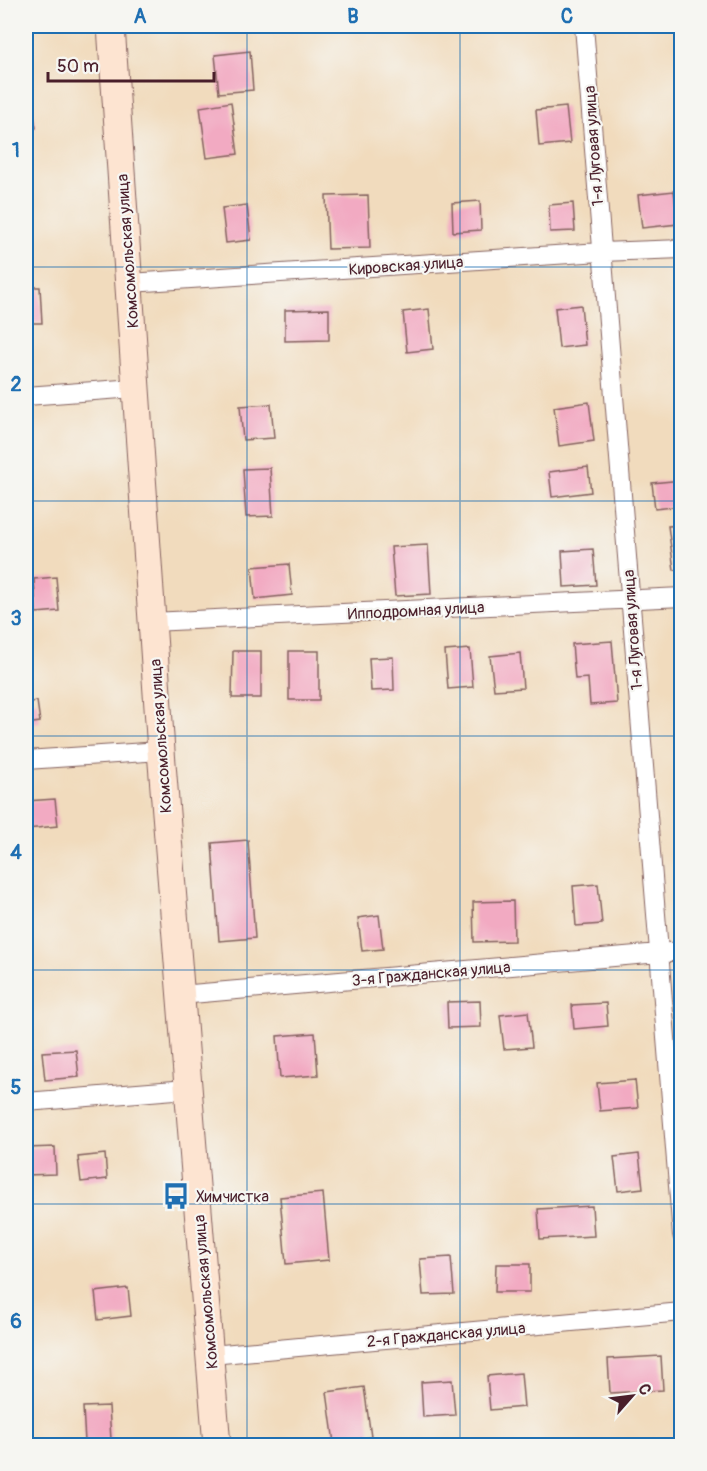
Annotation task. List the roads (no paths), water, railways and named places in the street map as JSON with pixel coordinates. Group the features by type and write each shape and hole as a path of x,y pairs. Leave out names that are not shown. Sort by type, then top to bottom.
{"main road":[{"name":"Комсомольская улица","path":"111,26 161,751 217,1446"}],"street":[{"name":"1-я Луговая улица","path":"584,26 681,1235"},
{"name":"Кировская улица","path":"130,283 601,252 681,249"},
{"path":"26,396 135,388"},
{"name":"Ипподромная улица","path":"152,622 681,597"},
{"path":"26,760 161,751"},
{"name":"3-я Гражданская улица","path":"180,995 681,951"},
{"path":"26,1102 187,1089"},
{"name":"2-я Гражданская улица","path":"211,1355 681,1312"}],"place":[{"name":"Химчистка","path":"176,1196"}]}
